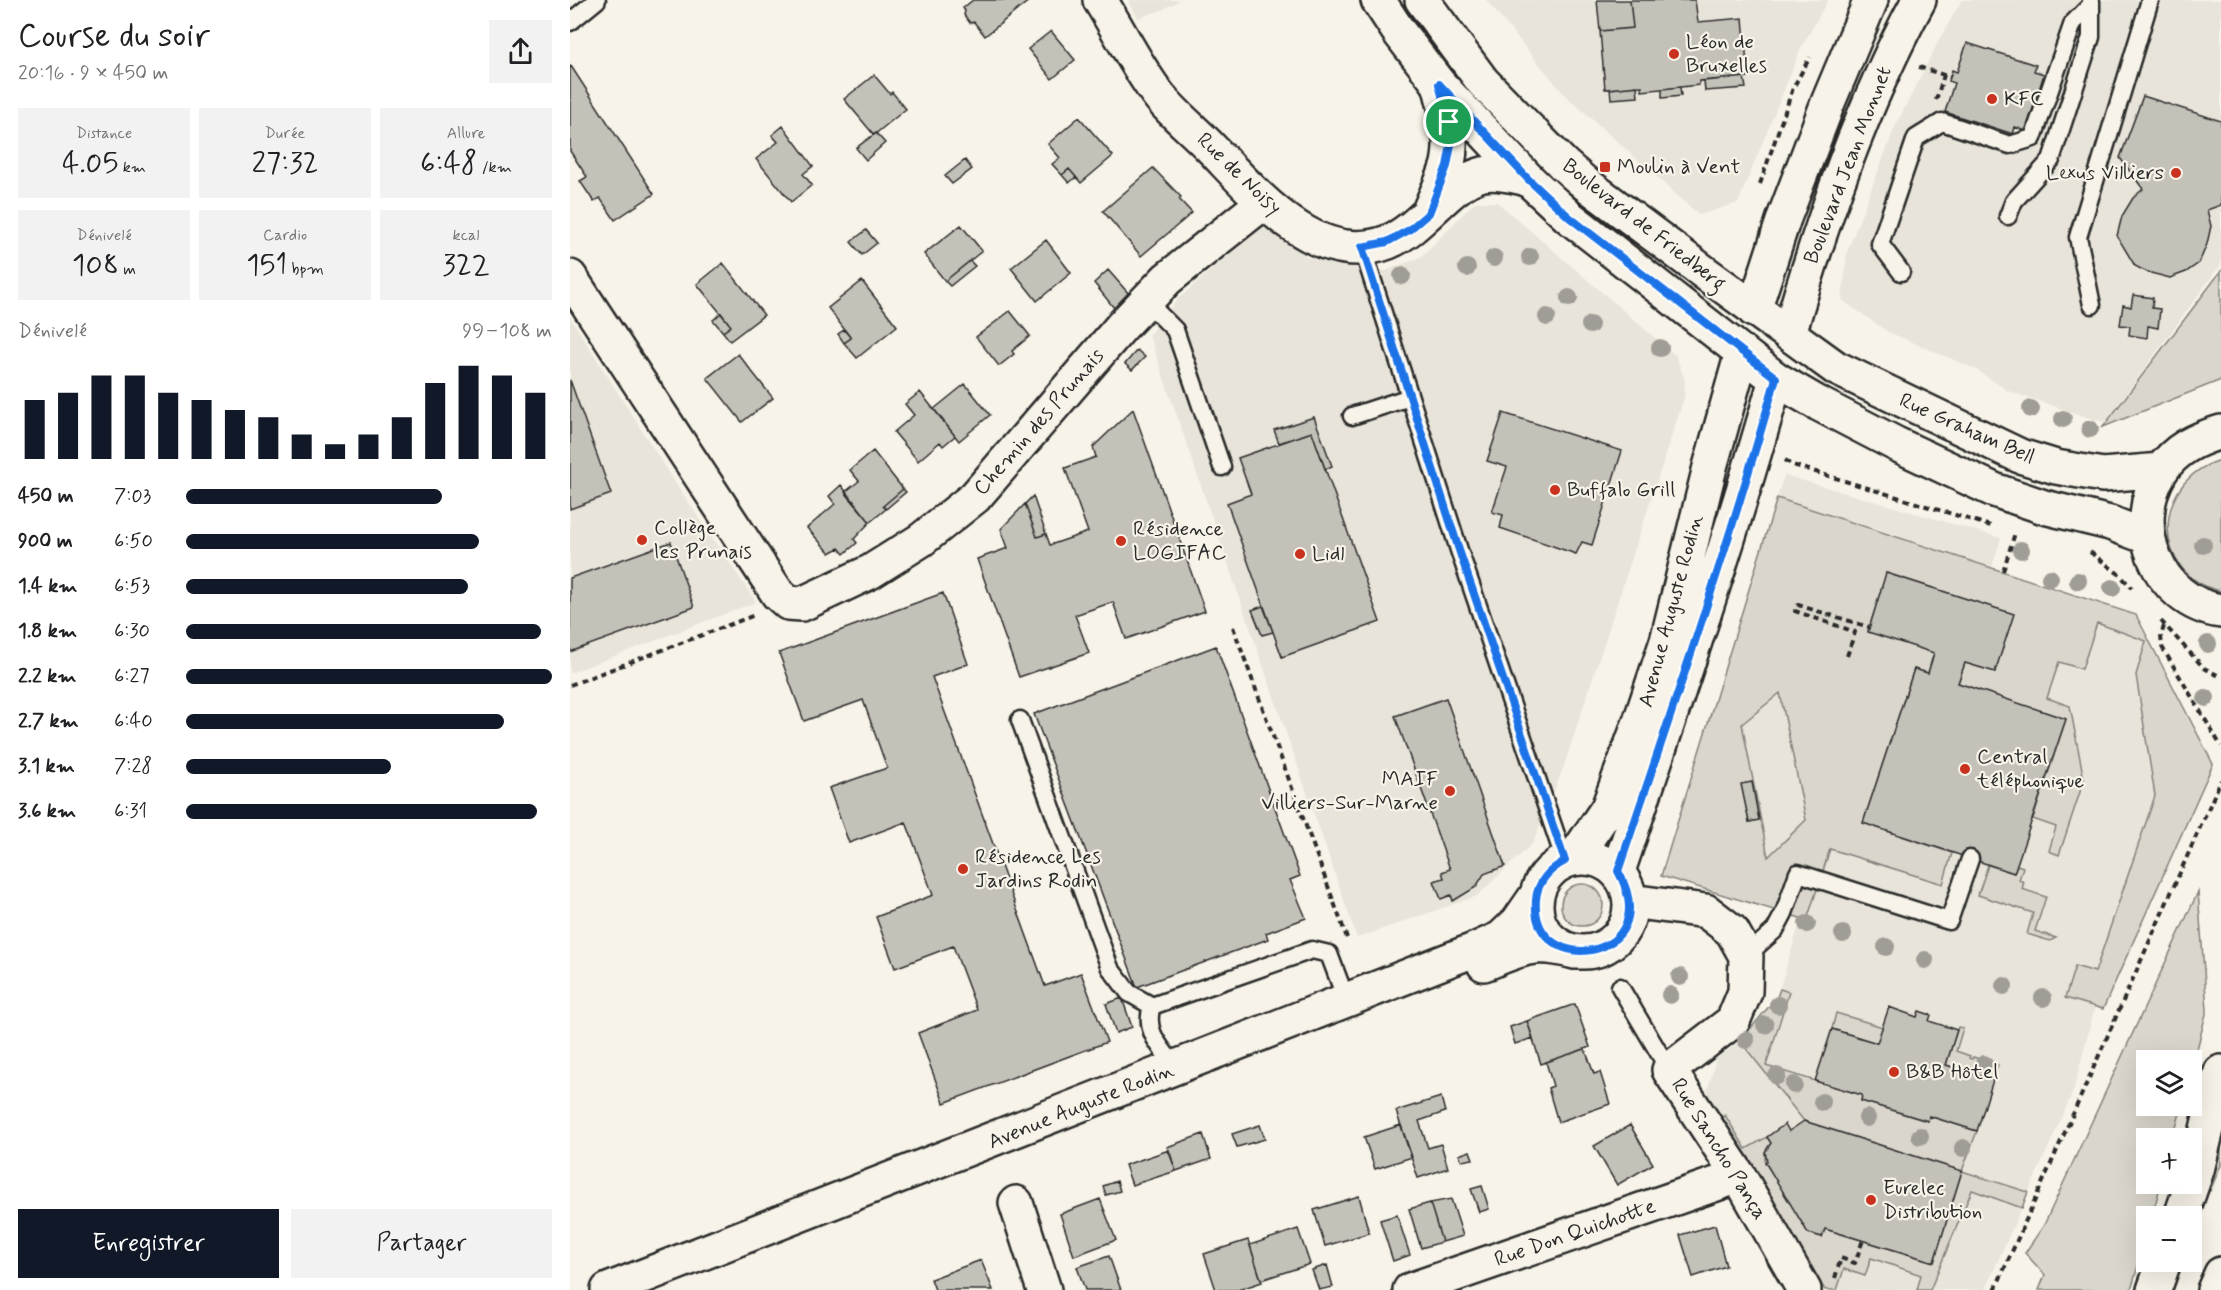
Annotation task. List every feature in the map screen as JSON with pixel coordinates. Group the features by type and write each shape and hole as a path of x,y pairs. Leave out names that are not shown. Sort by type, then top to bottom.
{"main road":[{"name":"Rue de Noisy","path":"1100,0 1155,91 1264,202 1288,222 1312,237 1338,245 1362,247 1387,242 1409,230 1467,181 1484,174 1501,174 1528,179"},
{"name":"Boulevard de Friedberg","path":"1378,0 1399,32 1439,84 1528,179 1569,217 1776,378"},
{"name":"Boulevard de Friedberg","path":"1422,0 1484,82 1563,164 1586,184 1788,334"},
{"name":"Boulevard Jean Monnet","path":"1742,353 1784,218 1829,100 1871,0"},
{"name":"Boulevard Jean Monnet","path":"1776,378 1813,252 1861,122 1918,0"},
{"path":"1429,213 1447,166 1451,145 1449,122 1439,84"},
{"name":"Chemin des Prunais","path":"570,277 778,594 788,603 802,604 870,572 921,540 975,498 1122,326 1167,279 1264,202"},
{"name":"Rue Graham Bell","path":"1788,334 1836,368 2020,456 2056,467 2103,475 2161,470"},
{"name":"Avenue Auguste Rodin","path":"608,1290 1347,1002 1501,938 1518,922 1536,896 1547,873 1569,860 1608,808 1667,641 1712,457 1742,353"},
{"name":"Rue Graham Bell","path":"1776,378 1818,404 1994,490 2044,507 2110,523 2147,537"},
{"name":"Avenue Auguste Rodin","path":"1618,871 1696,641 1752,466 1776,378"},
{"path":"2221,432 2192,443 2178,452 2161,470 2151,491 2146,513 2147,537 2153,558 2164,576 2179,592 2197,604 2221,611"},
{"path":"1569,860 1590,858 1605,861 1618,871 1626,886 1630,901 1706,911 1732,932 1746,956"},
{"path":"1536,896 1536,911 1540,925 1555,942 1575,952"},
{"name":"Avenue Auguste Rodin","path":"659,1290 923,1189 1367,1013 1528,946 1549,945 1575,952 1589,952 1603,948 1623,929 1629,916 1630,901"},
{"name":"Rue Sancho Pança","path":"1746,956 1745,992 1732,1021 1669,1070 1739,1176 1804,1290"},
{"path":"2184,1206 2196,1170 2221,1072"},
{"name":"Rue Don Quichotte","path":"1410,1290 1739,1176"},
{"path":"1016,1203 1044,1290"},
{"path":"2154,1290 2160,1272"},
{"path":"2214,1290 2221,1274"}],"lane":[{"path":"570,22 597,0"},
{"path":"2092,305 2078,237 2150,0"},
{"path":"2008,216 2014,201 2051,160 2091,37 2091,3"},
{"path":"1901,272 1880,244 1916,138 1942,123 2010,145 2033,138 2073,23 2091,3"},
{"path":"1362,247 1459,550 1569,860"},
{"path":"1146,301 1175,330 1222,467"},
{"path":"1352,416 1410,397"},
{"path":"1020,720 1110,968 1129,993 1152,1006 1312,950 1329,954 1347,1002"},
{"path":"1746,956 1775,930 1784,913 1798,873 1949,921 1970,859"},
{"path":"1620,987 1669,1070"},
{"path":"1152,1006 1148,1019 1153,1037 1176,1068"}],"path":[{"path":"1914,65 1950,77"},
{"path":"1776,454 1793,465 1993,526"},
{"path":"2004,530 2021,535"},
{"path":"2003,571 2015,533"},
{"path":"2083,547 2105,562 2133,589"},
{"path":"1847,656 1855,632 1795,611 1798,605 1869,627"},
{"path":"2159,618 2204,668 2221,676"},
{"path":"570,685 730,624"},
{"path":"2165,625 2161,636 2162,647 2221,746"},
{"path":"1233,627 1350,947"},
{"path":"1995,1290 2221,780"},
{"path":"1834,1279 1841,1258 1855,1263 1863,1240"}],"shaded area":[{"path":"1128,0 1180,0 1162,10 1138,18"},
{"path":"1486,0 1828,0 1801,48 1738,203 1699,215 1564,94"},
{"path":"1962,0 2221,0 2221,264 2105,423 2008,391 1975,369 1888,332 1842,300 1847,252 1895,127"},
{"path":"1475,202 1497,202 1676,356 1685,380 1684,398 1564,766 1533,843 1477,896 1357,938 1149,335 1179,298 1264,224 1307,257 1340,266 1385,271 1421,257"},
{"path":"2221,271 2221,380 2103,427"},
{"name":"Collège les Prunais","path":"570,317 672,478 756,602 570,673"},
{"path":"2221,460 2221,591 2198,582 2181,567 2171,548 2168,527 2172,506 2181,487 2198,471"},
{"path":"1784,475 2001,538 1992,567 2136,615 2213,764 2103,1009 2095,1007 2073,1092 1985,1290 1825,1290 1706,1095 1716,1059 1740,1041 1777,997 1801,919 1661,876"},
{"path":"1777,498 2136,615 2213,764 2103,1009 2065,998 2075,966 2095,972 2155,796 2136,675 2146,641 2097,623 2082,669 2059,662 2047,698 2070,706 2084,780 2059,855 2049,851 2056,827 2033,819 2066,719 1958,683 1965,663 2013,614 1887,573 1868,631 1934,653 1928,673 1914,669 1863,823 1952,853 1943,884 1830,849 1807,920 1661,876","holes":["1780,693 1806,820 1768,857 1742,724","1752,782 1759,820 1749,822 1742,784"]},
{"path":"1988,865 2014,873 2017,865 2023,867 2019,880 2024,882 2022,889 2046,897 2035,931 2056,938 2050,941 2027,934 2033,913 1978,895"},
{"path":"1582,884 1590,885 1597,890 1602,897 1602,913 1597,920 1590,925 1582,926 1574,925 1567,920 1562,913 1561,905 1562,897 1567,890 1574,885"},
{"path":"2198,892 2207,1010 2197,1050 2136,1050 2136,1116 2179,1116 2176,1128 2136,1128 2136,1194 2158,1194 2155,1206 2136,1206 2136,1272 2131,1290 2039,1290 2045,1275 2025,1253 2044,1225"},
{"path":"1780,989 1789,992 1766,1066 1862,1095 1861,1101 1927,1121 1929,1116 1977,1131 1962,1171 1804,1121 1740,1041 1777,997"},
{"path":"1836,1013 1883,1027 1877,1043 1832,1029"},
{"path":"1958,1027 1963,1028 1956,1051 1972,1059 1973,1057 1990,1062 1989,1065 1992,1066 1994,1063 1998,1065 1993,1080 1946,1065"},
{"path":"1725,1115 1746,1149 1767,1137 1771,1143 1765,1152 1765,1162 1809,1233 1822,1237 1825,1229 1934,1262 1962,1171 2028,1192 2022,1208 1972,1190 1930,1290 1917,1290 1921,1275 1871,1258 1865,1276 1844,1269 1837,1290 1825,1290 1721,1118"},
{"path":"2221,1138 2221,1165 2210,1191 2204,1190"}],"building":[{"path":"973,0 1030,0 985,36 974,22 970,23 964,15 963,8"},
{"path":"1597,0 1630,0 1633,28 1600,31"},
{"name":"Léon de Bruxelles","path":"1630,0 1695,0 1698,22 1743,18 1748,77 1699,81 1699,85 1642,91 1642,86 1605,89 1600,31 1633,28"},
{"path":"1051,31 1075,60 1052,79 1028,49"},
{"name":"KFC","path":"1967,43 2036,65 2034,71 2044,74 2026,131 2015,127 2013,134 1945,112 1954,83 1949,81 1952,70 1957,72"},
{"path":"570,66 654,194 615,220 600,198 594,202 580,181 587,177 570,151"},
{"path":"874,75 906,109 874,135 844,99"},
{"path":"1744,77 1746,88 1705,91 1704,81"},
{"path":"1637,86 1638,97 1611,99 1610,89"},
{"path":"1680,87 1681,96 1662,98 1662,89"},
{"name":"Lexus Villiers","path":"2143,96 2221,121 2221,205 2207,210 2211,226 2199,263 2186,272 2170,278 2135,266 2117,236 2122,216 2133,198 2143,189 2120,158"},
{"path":"1079,117 1113,156 1081,183 1069,169 1062,175 1052,164 1060,158 1048,144"},
{"path":"783,126 813,166 803,174 812,185 791,202 756,159 778,142 772,135"},
{"path":"876,133 885,143 866,160 856,148"},
{"path":"965,160 972,169 952,184 945,176"},
{"path":"1153,168 1181,197 1179,199 1192,213 1141,256 1103,211"},
{"path":"1069,169 1076,177 1069,183 1062,175"},
{"path":"961,225 982,251 945,281 924,254"},
{"path":"866,230 877,243 862,255 851,242"},
{"path":"1046,240 1071,273 1037,301 1011,268"},
{"path":"970,261 975,266 950,286 945,281"},
{"path":"723,263 764,315 730,341 723,332 731,326 697,284"},
{"path":"1108,270 1129,294 1114,308 1094,283"},
{"path":"862,281 897,326 857,358 844,343 851,338 828,308"},
{"path":"2133,295 2153,298 2152,308 2160,309 2158,328 2148,326 2147,338 2129,335 2130,326 2120,325 2123,305 2131,307"},
{"path":"1010,311 1030,336 1012,351 1014,354 999,366 976,337"},
{"path":"721,313 731,326 723,332 713,320"},
{"path":"844,330 851,338 844,343 838,334"},
{"path":"1137,350 1145,357 1132,370 1125,364"},
{"path":"738,354 773,398 742,422 707,378"},
{"path":"570,380 611,494 570,509"},
{"path":"965,384 990,415 959,441 934,409"},
{"path":"920,392 955,436 943,446 940,442 918,461 894,432 914,415 905,404"},
{"name":"Résidence LOGIFAC","path":"1133,409 1205,611 1126,639 1113,602 1075,615 1089,653 1019,677 977,559 1008,548 1001,529 1025,504 1037,537 1046,534 1050,545 1088,532 1065,468 1096,457 1093,447"},
{"name":"Buffalo Grill","path":"1503,413 1622,451 1592,545 1582,542 1576,554 1500,528 1503,515 1492,512 1507,467 1487,461"},
{"path":"1314,417 1332,466 1325,469 1312,432 1279,443 1274,430"},
{"name":"Lidl","path":"1312,432 1380,622 1282,657 1227,503 1251,494 1238,458"},
{"path":"873,451 903,489 883,506 886,509 870,522 845,492 859,481 850,470"},
{"path":"841,485 870,522 854,539 857,543 844,554 839,548 830,553 807,528 835,504 829,496"},
{"path":"903,489 906,492 886,509 883,506"},
{"path":"1033,496 1046,534 1037,537 1025,504"},
{"path":"671,542 694,607 570,652 570,578"},
{"name":"Central téléphonique","path":"1886,573 2014,614 1995,672 1965,663 1958,683 2066,719 2014,873 1863,823 1914,669 1928,673 1934,653 1868,632"},
{"name":"Résidence Les Jardins Rodin","path":"943,593 968,664 932,677 1045,986 1081,973 1107,1042 944,1103 918,1033 977,1010 953,946 895,968 876,917 933,895 906,822 849,843 829,788 887,768 863,700 804,721 779,653"},
{"path":"1263,606 1273,632 1262,635 1252,610"},
{"path":"1216,646 1300,876 1290,880 1306,918 1266,933 1268,939 1137,987 1034,714"},
{"name":"MAIF Villiers-Sur-Marne","path":"1446,698 1505,866 1484,874 1476,887 1453,901 1451,895 1441,899 1434,881 1444,878 1442,872 1450,869 1395,716"},
{"path":"1752,782 1759,820 1749,822 1741,784"},
{"path":"1122,998 1132,1027 1116,1033 1106,1004"},
{"path":"1575,1004 1590,1047 1541,1064 1527,1021"},
{"name":"B&B Hôtel","path":"1889,1007 1917,1017 1919,1011 1931,1015 1929,1021 1957,1030 1946,1065 1993,1080 1977,1131 1929,1116 1928,1121 1861,1101 1862,1095 1815,1081 1832,1029 1877,1043"},
{"path":"1527,1021 1533,1038 1515,1044 1510,1027"},
{"path":"1585,1049 1594,1074 1600,1072 1610,1104 1558,1122 1548,1088 1553,1086 1546,1062"},
{"path":"1441,1097 1445,1112 1419,1121 1428,1148 1441,1144 1448,1168 1418,1178 1396,1111"},
{"name":"Eurelec Distribution","path":"1804,1121 1962,1171 1934,1262 1825,1229 1822,1237 1808,1233 1765,1162 1767,1161 1765,1152 1771,1143 1767,1137 1785,1124 1789,1131"},
{"path":"1260,1125 1265,1139 1237,1147 1232,1134"},
{"path":"1401,1125 1412,1157 1375,1169 1364,1137"},
{"path":"1630,1125 1653,1164 1617,1185 1594,1146"},
{"path":"1203,1134 1211,1159 1176,1171 1167,1147"},
{"path":"1169,1150 1176,1171 1132,1185 1125,1165"},
{"path":"1470,1151 1473,1159 1462,1161 1459,1155"},
{"path":"1117,1181 1120,1191 1106,1195 1103,1186"},
{"path":"1482,1186 1489,1209 1479,1212 1471,1189"},
{"path":"1359,1196 1369,1233 1325,1246 1314,1210"},
{"path":"1100,1199 1116,1240 1074,1256 1060,1214"},
{"path":"1451,1199 1463,1236 1442,1242 1430,1203"},
{"path":"1430,1203 1442,1242 1421,1248 1409,1209"},
{"path":"1397,1215 1410,1255 1393,1261 1380,1220"},
{"path":"1715,1225 1726,1266 1693,1277 1680,1235"},
{"path":"1298,1229 1310,1264 1261,1280 1250,1245"},
{"path":"1248,1240 1262,1282 1238,1290 1216,1290 1204,1254"},
{"path":"1109,1256 1121,1290 1085,1290 1077,1267"},
{"path":"981,1260 993,1290 935,1290 931,1279"},
{"path":"1327,1265 1333,1287 1319,1290 1312,1270"}],"place":[{"name":"Léon de Bruxelles","path":"1674,54"},
{"name":"KFC","path":"1992,99"},
{"name":"Moulin à Vent","path":"1605,167"},
{"name":"Lexus Villiers","path":"2176,173"},
{"name":"Buffalo Grill","path":"1555,490"},
{"name":"Collège les Prunais","path":"642,540"},
{"name":"Résidence LOGIFAC","path":"1121,541"},
{"name":"Lidl","path":"1300,554"},
{"name":"Central téléphonique","path":"1965,769"},
{"name":"MAIF Villiers-Sur-Marne","path":"1450,791"},
{"name":"Résidence Les Jardins Rodin","path":"963,869"},
{"name":"B&B Hôtel","path":"1894,1072"},
{"name":"Eurelec Distribution","path":"1871,1200"}],"route":[{"path":"1439,84 1528,179 1569,217 1776,378 1752,466 1696,641 1618,871 1626,886 1630,901 1629,916 1623,929 1614,940 1603,948 1589,952 1575,952 1561,947 1549,938 1540,925 1536,911 1536,896 1540,884 1547,873 1565,861 1459,550 1362,247 1387,242 1409,230 1429,213 1447,166 1451,145 1449,122 1439,84"}]}
